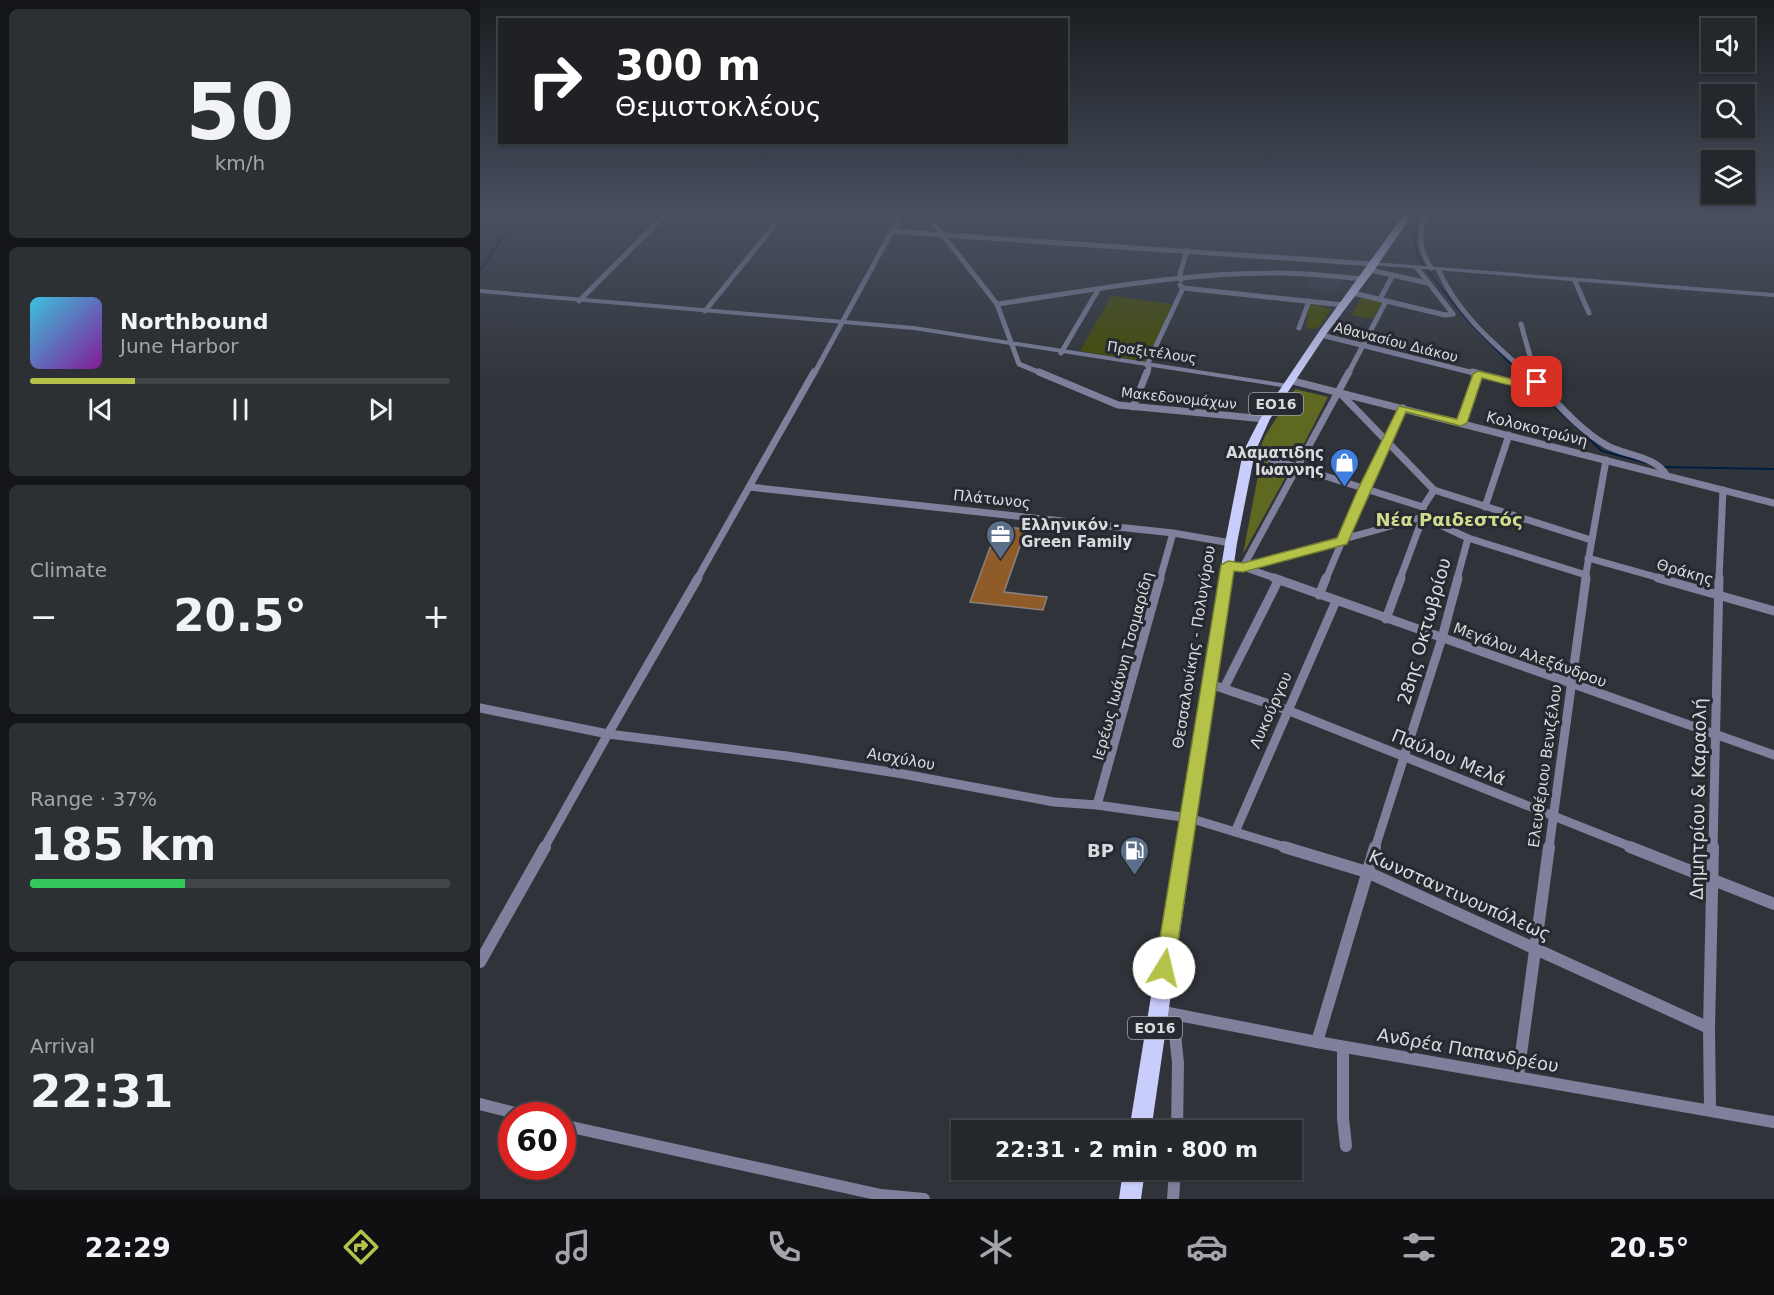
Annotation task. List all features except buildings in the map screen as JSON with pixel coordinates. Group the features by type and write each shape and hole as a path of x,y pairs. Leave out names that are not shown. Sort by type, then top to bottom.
{"main road":[{"name":"Θεσσαλονίκης - Πολυγύρου","path":"1142,1120 1165,1012 1189,818 1217,686 1231,543 1249,452 1265,419 1321,335 1368,272"},
{"path":"1130,1199 1133,1180"}],"street":[{"path":"579,302 609,272"},
{"path":"705,311 737,272"},
{"path":"480,962 869,272"},
{"name":"Μακεδονομάχων","path":"972,272 997,304 1019,364 1118,405 1265,419"},
{"path":"1181,272 1182,280"},
{"path":"997,304 1132,284 1252,272"},
{"path":"1272,272 1362,279"},
{"path":"1385,272 1428,283"},
{"path":"1353,293 1451,315 1452,312 1421,272"},
{"path":"1436,272 1476,326 1607,446 1661,467 1667,476"},
{"path":"1469,272 1774,295"},
{"path":"1243,567 1339,392 1363,345 1393,275"},
{"path":"1172,280 1183,288 1344,305"},
{"path":"1575,281 1589,313"},
{"path":"1133,407 1149,368 1147,365 1183,288"},
{"path":"1061,353 1098,290"},
{"name":"Πραξιτέλους","path":"480,291 579,302 932,331 1061,353 1291,383"},
{"path":"1299,328 1309,301"},
{"path":"1521,324 1537,382"},
{"name":"Αθανασίου Διάκου","path":"1321,335 1516,383 1537,382"},
{"path":"1461,423 1478,374"},
{"name":"Κολοκοτρώνη","path":"1291,383 1339,392 1774,503"},
{"path":"1339,392 1434,490 1591,540"},
{"path":"1320,595 1365,487 1403,408"},
{"path":"1485,507 1509,435"},
{"path":"1249,452 1423,507"},
{"name":"Ελευθέριου Βενιζέλου","path":"1518,1077 1588,558 1606,460"},
{"name":"Πλάτωνος","path":"749,487 1173,533 1231,543"},
{"path":"1386,619 1423,517 1423,507 1434,490"},
{"name":"Δημητρίου & Καραολή","path":"1710,1109 1709,1028 1718,595 1723,490"},
{"path":"1228,565 1243,567 1423,517 1468,538 1586,575"},
{"name":"Ιερέως Ιωάννη Τσομαρίδη","path":"1097,806 1173,533"},
{"name":"28ης Οκτωβρίου","path":"1317,1042 1367,872 1442,638 1468,538"},
{"name":"Θράκης","path":"1588,558 1774,611"},
{"name":"Μεγάλου Αλεξάνδρου","path":"1243,567 1774,755"},
{"path":"1217,686 1278,581"},
{"name":"Λυκούργου","path":"1235,832 1336,601"},
{"name":"Παύλου Μελά","path":"1217,686 1403,756 1774,904"},
{"name":"Αισχύλου","path":"480,708 608,734 787,756 903,774 1054,802 1189,818"},
{"name":"Κωνσταντινουπόλεως","path":"1189,818 1367,872 1709,1028"},
{"path":"1165,1012 1178,1084 1177,1120"},
{"name":"Ανδρέα Παπανδρέου","path":"1165,1012 1343,1047 1710,1109 1774,1122"},
{"path":"1343,1047 1343,1118 1346,1146"},
{"path":"480,1104 498,1109"},
{"path":"576,1128 881,1195 924,1199"},
{"path":"1173,1199 1174,1180"}],"shaded area":[{"path":"1309,277 1344,280 1337,291 1307,288"}],"green space":[{"path":"1111,296 1172,304 1147,362 1080,351"},
{"path":"1362,297 1383,301 1372,319 1352,315"},
{"path":"1309,305 1319,305 1331,310 1318,328 1306,329"},
{"path":"1295,389 1328,397 1295,461 1259,451 1265,436"},
{"path":"1261,460 1290,469 1243,554"}],"waterway":[{"path":"1428,272 1467,320 1527,380"},
{"path":"1531,384 1602,451 1647,463"},
{"path":"1662,467 1774,469"}],"place":[{"name":"Αλαματιδης Ιωαννης","path":"1345,488"},
{"name":"Ελληνικόν - Green Family","path":"1000,560"},
{"name":"BP","path":"1135,876"}],"district":[{"name":"Νέα Ραιδεστός","path":"1449,519"}],"route":[{"path":"1164,968 1228,565 1243,567 1342,541 1403,408 1461,423 1478,374 1516,383 1537,382"}]}
